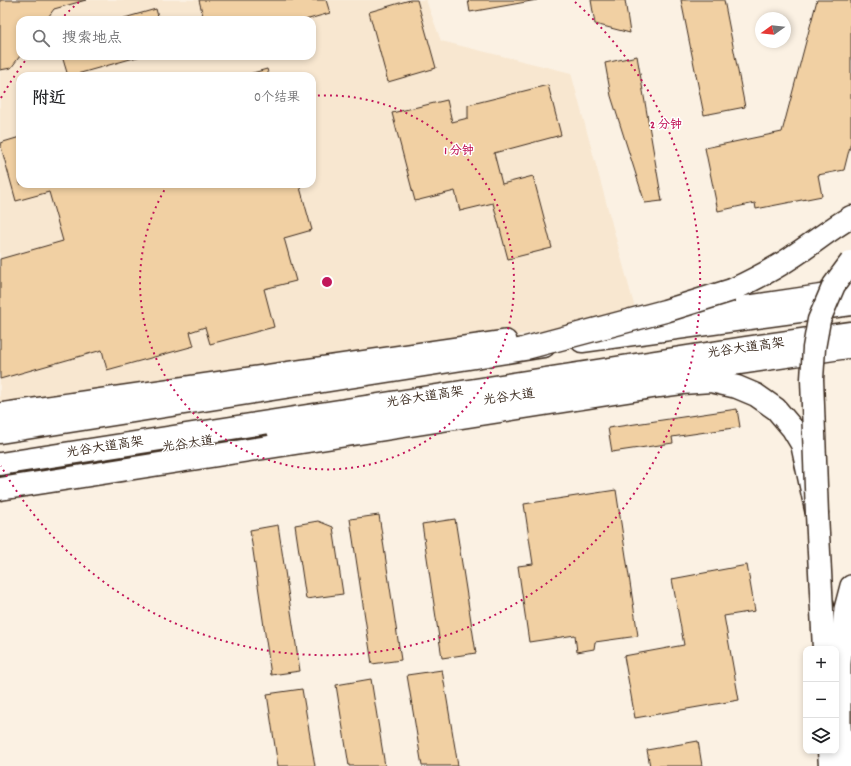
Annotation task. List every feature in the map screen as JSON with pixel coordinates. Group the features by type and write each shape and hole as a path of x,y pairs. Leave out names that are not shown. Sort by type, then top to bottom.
{"highway":[{"path":"526,348 665,311 732,290 792,257 846,219"},
{"path":"824,646 812,379 814,348 819,320 834,285 851,262"},
{"path":"0,432 526,348 851,304"},
{"name":"光谷大道高架","path":"0,464 851,333"},
{"path":"804,341 851,336"},
{"path":"0,489 659,386 711,381 736,386 756,395 776,408 793,429 802,444 817,514"},
{"path":"830,754 830,766"}],"main road":[{"path":"0,414 851,290"},
{"name":"光谷大道","path":"0,473 851,347"},
{"path":"842,766 840,664 845,610 851,586"}],"shaded area":[{"path":"0,0 426,0 441,41 571,73 637,316 0,417"}],"building":[{"path":"0,0 86,0 54,9 49,16 16,16 17,60 11,68 0,70"},
{"path":"199,0 326,0 330,13 316,17 203,16"},
{"path":"410,0 417,0 436,68 388,82 369,12"},
{"path":"468,0 537,0 470,12"},
{"path":"591,0 625,0 630,33 595,24"},
{"path":"681,0 724,0 745,107 704,115"},
{"path":"817,0 851,0 851,142 844,170 818,175 822,196 756,209 755,203 718,211 705,148 782,132"},
{"path":"156,9 158,16 131,16"},
{"path":"637,56 662,201 645,203 611,96 605,63"},
{"path":"63,60 127,60 84,72 67,72"},
{"path":"267,69 268,72 256,72"},
{"path":"548,85 561,135 494,153 502,184 533,176 552,248 508,259 493,203 460,211 455,191 415,201 392,113 447,100 452,122 468,118 468,105"},
{"path":"16,138 16,188 300,188 312,230 284,238 296,281 264,289 274,327 210,344 205,327 190,332 194,346 107,370 102,350 0,379 0,259 63,241 49,192 16,201 0,143"},
{"path":"737,409 740,427 672,437 673,443 612,452 608,428"},
{"path":"616,490 638,636 595,642 594,649 577,652 575,635 529,642 518,566 533,564 524,504"},
{"path":"379,515 401,660 372,664 350,519"},
{"path":"455,519 476,653 442,658 422,524"},
{"path":"318,521 333,527 343,594 306,599 295,525"},
{"path":"278,525 300,671 271,675 250,530"},
{"path":"747,565 755,611 724,616 739,700 635,718 624,656 684,645 672,579"},
{"path":"442,670 458,766 422,766 407,675"},
{"path":"371,679 385,766 349,766 336,685"},
{"path":"302,689 315,766 278,766 267,694"},
{"path":"698,741 702,766 650,766 647,750"}]}
